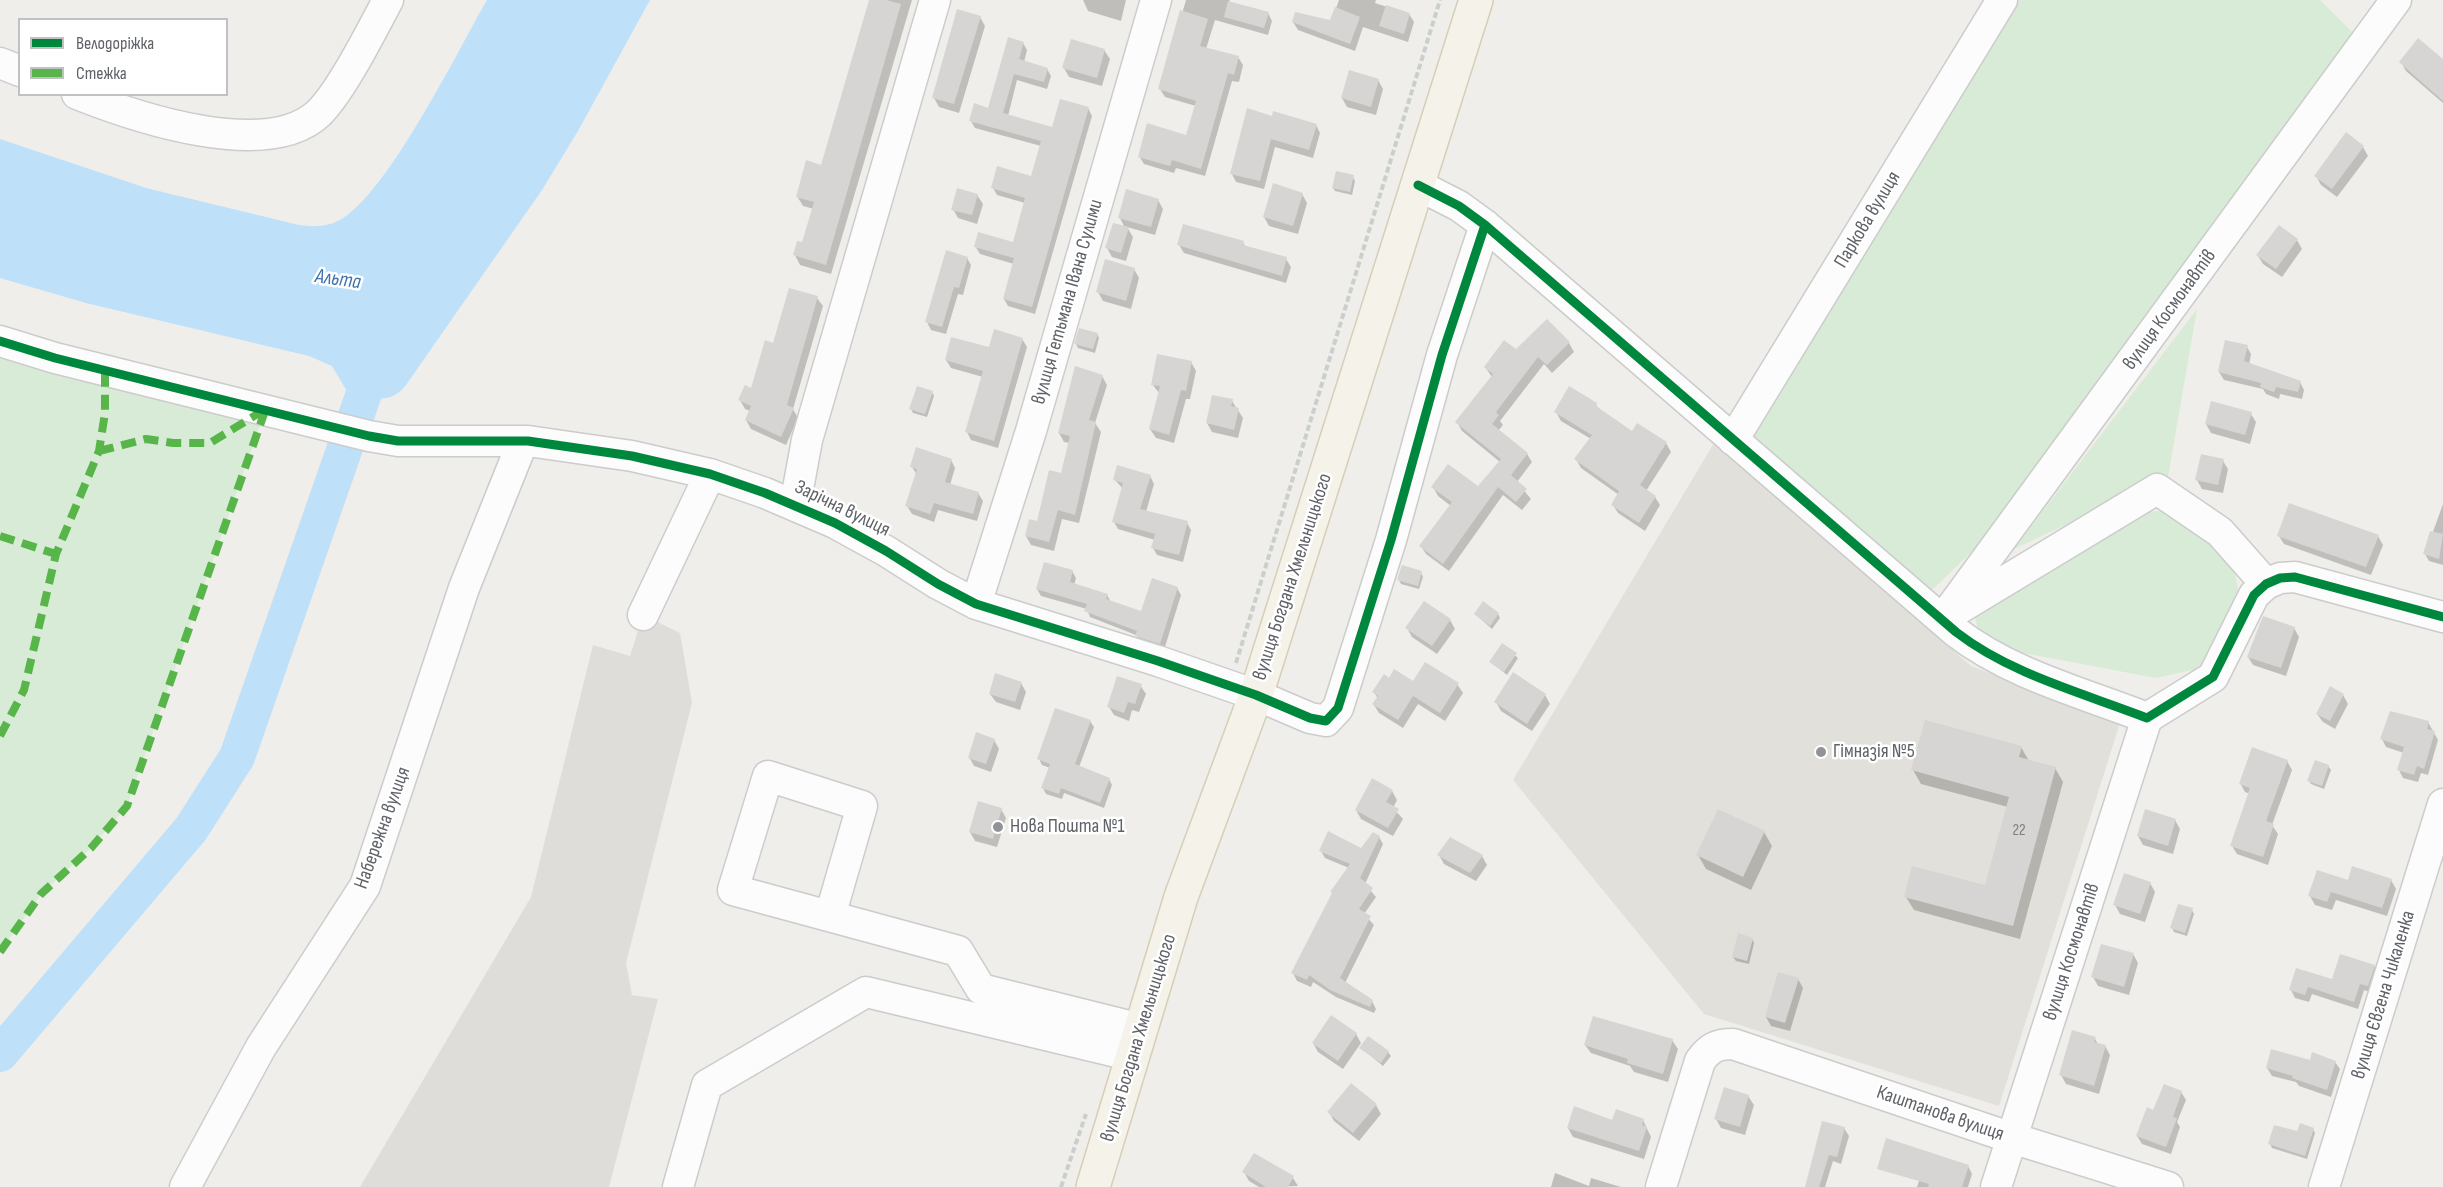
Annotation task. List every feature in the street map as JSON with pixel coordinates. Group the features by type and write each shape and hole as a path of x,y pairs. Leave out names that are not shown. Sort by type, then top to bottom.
{"main road":[{"name":"вулиця Богдана Хмельницького","path":"1094,1187 1243,690 1418,185 1476,0"}],"street":[{"path":"83,96 125,111 216,133 258,134 296,128 321,111 388,0"},
{"name":"Зарічна вулиця","path":"795,505 807,440 935,0"},
{"name":"вулиця Гетьмана Івана Сулими","path":"976,604 1031,431 1156,0"},
{"name":"Паркова вулиця","path":"1733,440 2002,0"},
{"name":"вулиця Космонавтів","path":"1942,620 2396,0"},
{"path":"0,63 18,70"},
{"path":"1418,185 1459,206 1485,225 1942,620 1978,649 2002,662 2147,718 2213,677 2254,595 2266,584 2280,578 2295,578 2443,617"},
{"name":"Зарічна вулиця","path":"0,341 55,358 380,438 523,441 633,456 710,474 795,505 862,537 938,584 976,604 1243,690 1318,720 1326,721 1338,708 1391,540 1442,355 1485,225"},
{"name":"Набережна вулиця","path":"185,1187 261,1047 365,885 464,588 523,441"},
{"path":"643,615 710,474"},
{"path":"1942,620 2157,489 2220,532 2266,584"},
{"name":"вулиця Космонавтів","path":"1996,1187 2147,718"},
{"path":"830,916 862,806 768,776 733,890 958,951 981,989 1137,1043"},
{"name":"вулиця Євгена Чикаленка","path":"2325,1187 2443,804"},
{"path":"678,1187 707,1085 866,992 1137,1043"},
{"name":"Каштанова вулиця","path":"1662,1187 1700,1061 1713,1047 1733,1044 2012,1138 2168,1187"}],"path":[{"path":"1243,690 1440,0"},
{"path":"1061,1187 1086,1113"}],"shaded area":[{"name":"Гімназія №5","path":"1714,443 1971,666 2120,723 1999,1106 1704,1014 1513,780"},
{"path":"643,615 680,633 692,703 626,963 632,995 658,999 609,1187 360,1187 531,897 593,645 630,656"}],"green space":[{"path":"2019,0 2320,0 2356,36 1986,538 1930,592 1751,439"},
{"path":"2197,309 2168,477 2014,549"},
{"path":"0,341 266,408 127,806 91,848 41,894 0,952"},
{"path":"2171,510 2232,558 2238,589 2223,629 2202,668 2156,678 1981,645 1975,617 1999,593 2147,512"}],"water":[{"name":"Альта","path":"487,0 650,0 578,131 542,190 406,385 394,396 379,399 348,393 332,366 309,356 86,303 0,278 0,139 146,188 299,225 330,224 340,220 359,205 379,182 420,119"}],"building":[{"path":"869,0 886,0 901,4 826,265 793,255 797,241 802,242 814,202 796,197 806,160 821,165"},
{"path":"1228,1 1269,12 1264,28 1224,17"},
{"path":"1386,5 1410,13 1404,34 1379,26"},
{"path":"1335,7 1360,17 1350,44 1292,22 1295,12 1330,20"},
{"path":"957,9 981,16 954,104 932,98"},
{"path":"1180,10 1208,19 1200,46 1239,56 1234,75 1228,73 1201,169 1172,160 1170,166 1138,157 1147,123 1186,135 1196,101 1158,89"},
{"path":"1008,37 1024,42 1019,59 1048,68 1044,82 1014,74 1003,113 1052,127 1060,99 1089,107 1032,307 1003,299 1014,258 974,247 978,232 1013,242 1025,198 991,188 997,166 1031,176 1041,141 969,121 974,103 988,108"},
{"path":"2418,38 2443,59 2443,101 2399,62"},
{"path":"1071,39 1105,49 1097,78 1062,68"},
{"path":"1349,70 1379,79 1371,107 1341,98"},
{"path":"1247,108 1272,116 1273,111 1317,124 1309,150 1271,139 1260,181 1230,174"},
{"path":"2346,132 2364,146 2332,189 2314,176"},
{"path":"1336,171 1354,175 1350,192 1332,188"},
{"path":"1273,183 1303,193 1293,226 1263,217"},
{"path":"957,188 978,194 972,215 951,210"},
{"path":"1126,189 1159,199 1151,227 1118,218"},
{"path":"1113,223 1129,227 1121,253 1105,248"},
{"path":"1183,224 1244,241 1243,245 1287,257 1282,276 1177,245"},
{"path":"2279,225 2298,239 2276,269 2256,255"},
{"path":"946,250 968,257 959,288 954,287 942,327 925,322"},
{"path":"1105,259 1135,268 1126,301 1096,292"},
{"path":"789,288 818,296 787,405 794,408 781,437 745,420 751,406 738,400 745,385 751,388 765,340 773,343"},
{"path":"1547,319 1570,342 1547,365 1538,357 1496,412 1499,415 1492,424 1528,453 1511,475 1527,489 1516,502 1498,487 1443,564 1419,546 1452,502 1431,487 1448,464 1478,486 1501,459 1455,422 1493,374 1484,367 1504,340 1516,349"},
{"path":"1079,328 1098,333 1093,349 1074,344"},
{"path":"994,329 1023,338 994,441 965,432 983,371 945,360 951,337 989,347"},
{"path":"2225,340 2248,345 2244,361 2301,381 2298,392 2276,387 2274,392 2260,387 2261,383 2218,372"},
{"path":"1157,354 1192,361 1186,391 1181,390 1169,435 1149,429 1160,386 1151,385"},
{"path":"1075,366 1103,375 1089,420 1096,422 1075,515 1058,510 1049,542 1025,536 1029,519 1037,521 1049,470 1061,473 1070,436 1058,433"},
{"path":"917,386 933,391 925,414 909,409"},
{"path":"1569,386 1597,403 1596,406 1632,431 1637,423 1667,442 1640,485 1656,496 1639,523 1611,505 1619,491 1574,459 1592,435 1554,412"},
{"path":"1212,395 1233,399 1231,406 1239,408 1234,430 1206,423"},
{"path":"2211,401 2252,412 2245,435 2205,424"},
{"path":"916,447 952,459 945,482 979,492 973,514 934,503 930,514 905,506 917,469 910,467"},
{"path":"2201,454 2224,459 2218,485 2195,480"},
{"path":"1117,465 1151,475 1140,509 1188,521 1179,555 1151,548 1155,534 1112,522 1123,483 1113,480"},
{"path":"2289,503 2379,535 2366,567 2277,536"},
{"path":"2430,531 2443,534 2439,559 2423,554"},
{"path":"1044,562 1073,570 1070,582 1108,594 1106,599 1141,611 1152,578 1178,587 1160,644 1135,636 1137,631 1084,611 1087,604 1036,589"},
{"path":"1402,565 1422,571 1418,586 1397,580"},
{"path":"1424,601 1451,619 1432,646 1405,628"},
{"path":"1483,601 1499,613 1490,626 1474,614"},
{"path":"2263,616 2295,627 2281,668 2247,657"},
{"path":"1502,643 1517,653 1504,672 1489,662"},
{"path":"1425,662 1459,683 1440,713 1413,696 1398,720 1372,704 1378,696 1372,692 1384,674 1389,678 1394,669 1413,681"},
{"path":"1513,672 1546,694 1527,724 1494,702"},
{"path":"995,673 1022,682 1015,702 989,694"},
{"path":"1117,676 1142,684 1135,704 1128,702 1124,713 1107,707"},
{"path":"2330,686 2344,694 2330,721 2316,714"},
{"path":"1055,708 1091,720 1075,764 1110,778 1100,803 1061,788 1059,794 1041,788 1050,764 1037,759"},
{"path":"2390,711 2429,721 2427,729 2435,731 2424,769 2417,766 2414,775 2397,770 2404,747 2380,739"},
{"name":"Гімназія №5","path":"1925,720 2022,746 2019,757 2056,767 2013,926 1904,897 1912,866 1985,885 2009,797 1911,770"},
{"path":"976,732 995,739 986,764 968,758"},
{"path":"2252,747 2288,760 2266,821 2274,824 2263,857 2230,846 2250,788 2239,784"},
{"path":"2315,760 2329,765 2322,786 2307,781"},
{"path":"1372,778 1393,790 1386,802 1399,809 1388,828 1355,810"},
{"path":"978,801 1002,808 993,839 969,832"},
{"path":"1718,809 1765,831 1743,877 1696,855"},
{"path":"2145,809 2176,819 2168,846 2137,836"},
{"path":"1328,831 1361,848 1373,832 1380,836 1360,878 1373,888 1359,909 1371,916 1340,978 1373,1000 1370,1007 1330,990 1309,975 1307,980 1291,973 1332,893 1330,892 1350,864 1319,851"},
{"path":"1450,837 1483,855 1470,873 1437,855"},
{"path":"2352,866 2392,879 2382,908 2331,892 2327,902 2308,896 2317,870 2348,880"},
{"path":"2124,873 2151,882 2140,914 2113,905"},
{"path":"2178,904 2193,908 2185,933 2170,928"},
{"path":"1738,933 1753,938 1747,961 1732,957"},
{"path":"2101,944 2134,953 2124,987 2091,977"},
{"path":"2340,954 2375,965 2368,986 2360,984 2354,1002 2308,987 2305,995 2289,990 2296,968 2332,979"},
{"path":"1778,972 1799,978 1785,1023 1765,1017"},
{"path":"1331,1015 1357,1033 1338,1061 1312,1043"},
{"path":"1593,1016 1673,1039 1663,1074 1627,1063 1628,1059 1584,1045"},
{"path":"2072,1030 2096,1037 2094,1042 2106,1045 2094,1086 2059,1075"},
{"path":"1368,1036 1389,1051 1381,1063 1359,1048"},
{"path":"2271,1049 2310,1060 2312,1052 2336,1061 2327,1090 2266,1068"},
{"path":"1351,1083 1377,1104 1353,1133 1327,1112"},
{"path":"2164,1084 2182,1091 2173,1117 2177,1118 2166,1147 2136,1136 2147,1107 2153,1110"},
{"path":"1724,1087 1749,1095 1740,1127 1714,1119"},
{"path":"1574,1106 1612,1120 1616,1109 1644,1119 1642,1125 1647,1127 1639,1151 1567,1128"},
{"path":"1822,1121 1845,1127 1837,1157 1829,1155 1819,1187 1805,1187"},
{"path":"2300,1123 2314,1128 2305,1156 2268,1144 2274,1125 2297,1131"},
{"path":"1886,1138 1969,1165 1962,1187 1928,1187 1929,1184 1877,1169"},
{"path":"1254,1153 1294,1176 1288,1187 1266,1187 1242,1172"}],"waterway":[{"path":"0,1054 191,829 237,757 370,376 369,348"}],"marked path":[{"path":"0,736 24,690 56,554 99,451 105,413 105,370"},
{"path":"0,952 41,894 91,848 127,806 266,408"},
{"path":"99,451 146,439 173,443 210,443 264,410"},
{"path":"0,536 56,554"}],"cycle path":[{"path":"1418,185 1459,206 1485,225 1956,632 1977,647 2023,671 2147,718 2213,677 2254,595 2266,584 2280,578 2295,577 2443,617"},
{"path":"0,341 55,358 369,436 398,441 528,441 632,456 710,474 765,493 835,523 976,604 1158,661 1256,695 1310,718 1326,721 1338,708 1391,540 1442,355 1485,225"}],"place":[{"name":"Гімназія №5","path":"1821,752"},
{"name":"Нова Пошта №1","path":"998,827"}]}
